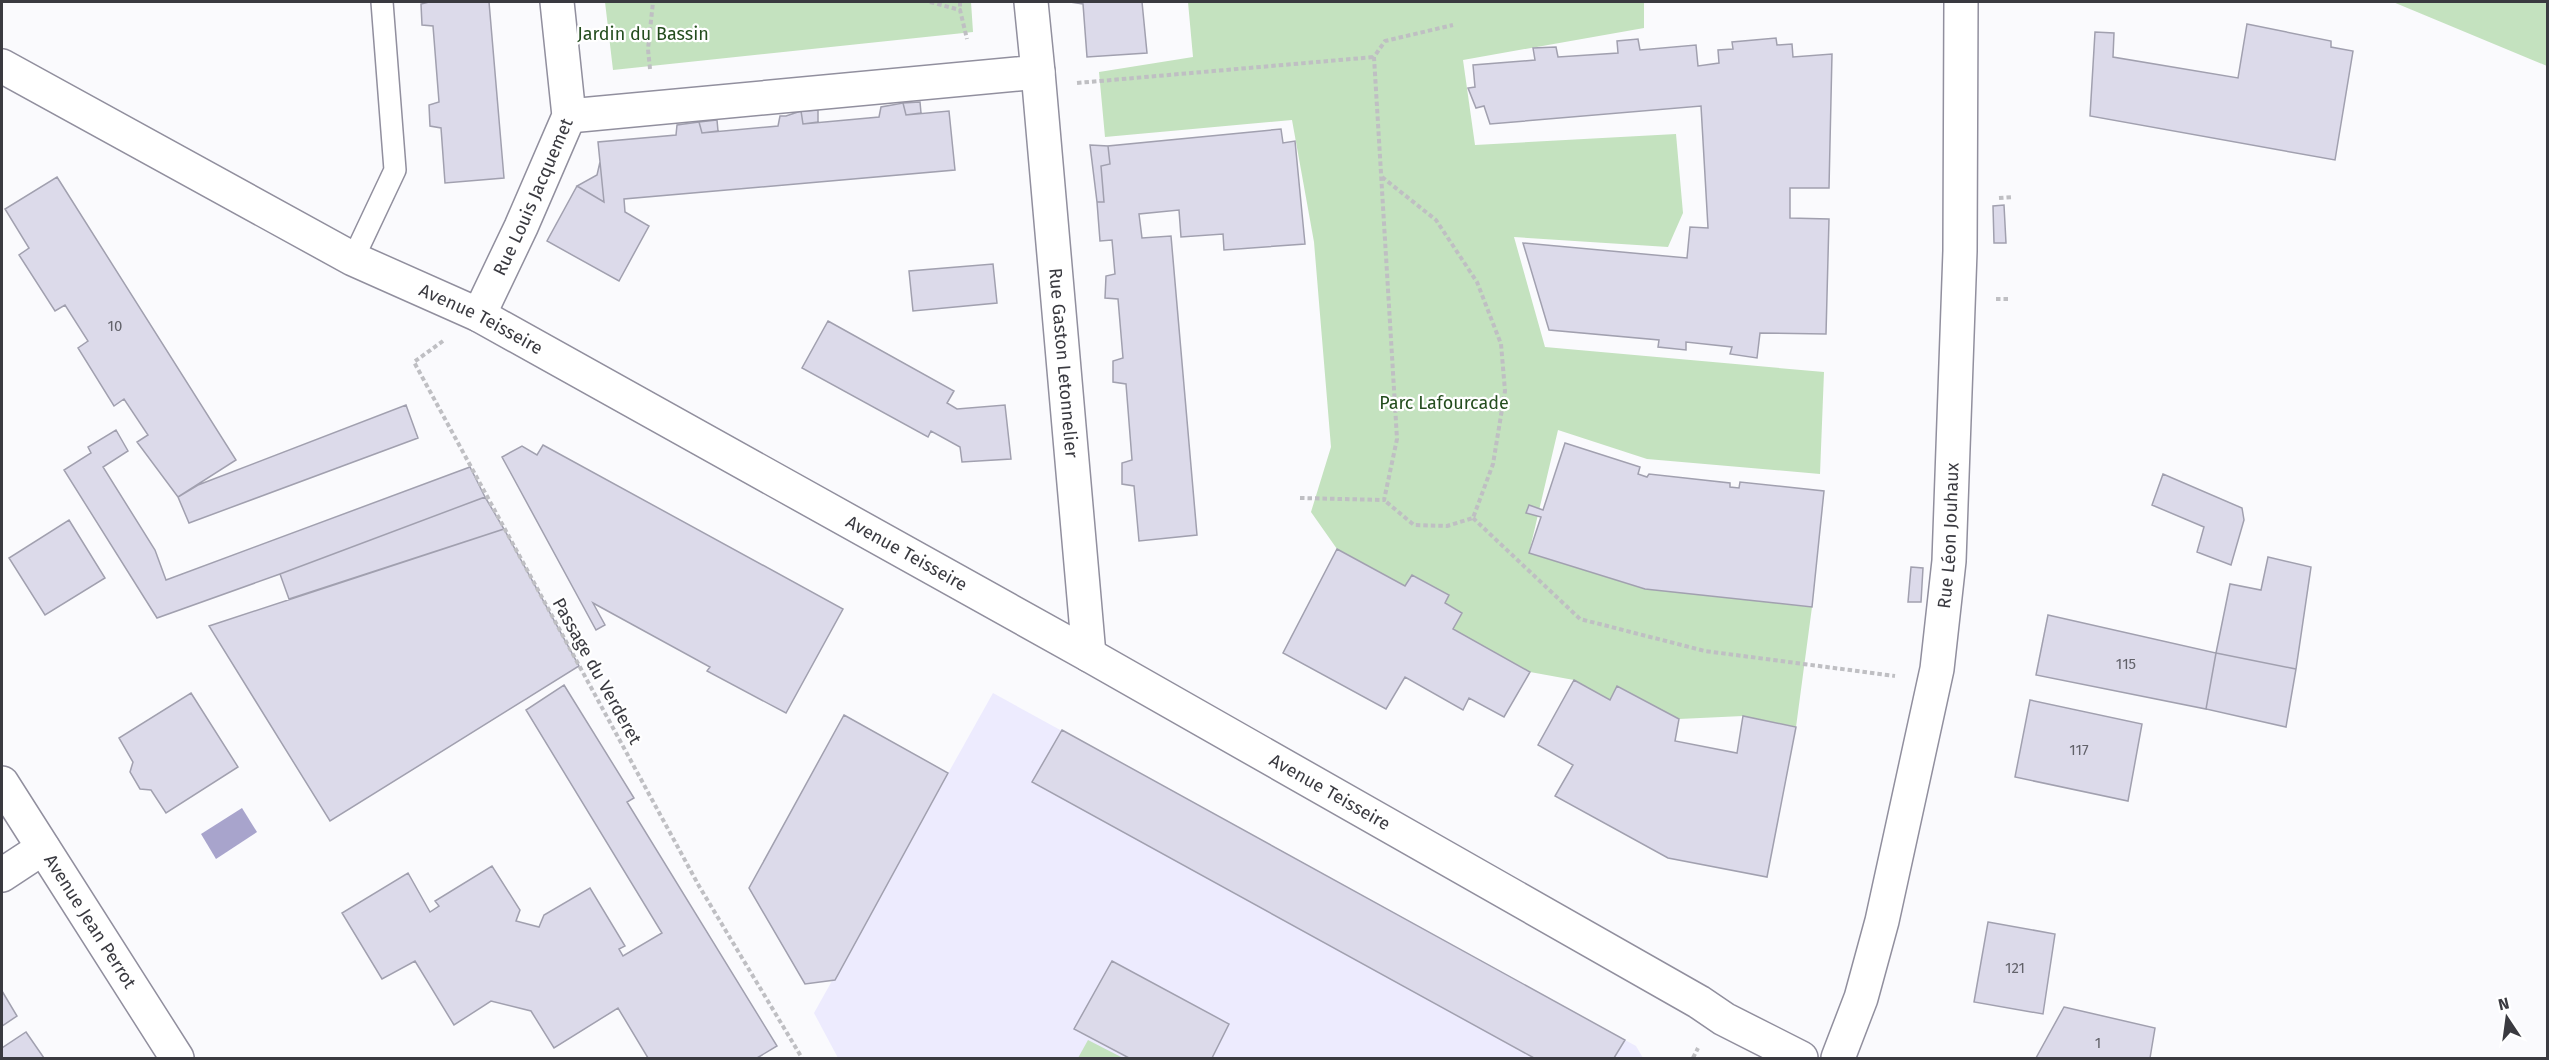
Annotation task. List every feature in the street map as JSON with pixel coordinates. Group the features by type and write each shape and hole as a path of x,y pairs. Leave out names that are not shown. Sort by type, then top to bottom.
{"street":[{"name":"Rue Louis Jacquemet","path":"479,315 521,227 569,116 557,2"},
{"name":"Rue Gaston Letonnelier","path":"1031,2 1089,655"},
{"name":"Rue Léon Jouhaux","path":"1838,1059 1861,998 1882,921 1937,669 1949,561 1960,251 1961,2"},
{"name":"Avenue Teisseire","path":"2,66 353,259 479,315 1089,655 1700,1002 1724,1019 1801,1059"},
{"path":"569,116 1038,72"},
{"name":"Avenue Jean Perrot","path":"2,783 177,1059"},
{"path":"2,875 43,848"}],"lane":[{"path":"353,259 395,170 382,2"}],"path":[{"path":"930,2 960,10"},
{"path":"960,2 976,78"},
{"path":"1384,500 1397,440 1374,57 1385,41 1453,25"},
{"path":"1071,83 1374,57"},
{"path":"1382,177 1436,220 1477,282 1501,344 1503,401 1492,464 1473,518"},
{"name":"Passage du Verderet","path":"479,315 414,362 699,886 802,1059"},
{"path":"1300,498 1384,500 1414,525 1447,526 1473,518"},
{"path":"1473,518 1580,619 1705,651 1905,677"}],"shaded area":[{"path":"993,693 1636,1046 1643,1058 838,1058 814,1013"},
{"path":"242,808 257,832 216,859 201,834"}],"green space":[{"name":"Jardin du Bassin","path":"605,2 971,2 973,32 613,70"},
{"name":"Parc Lafourcade","path":"1188,2 1644,2 1644,28 1463,60 1475,145 1676,134 1683,213 1668,247 1514,237 1545,347 1824,372 1820,474 1647,459 1558,430 1529,553 1645,589 1812,607 1796,727 1743,716 1679,719 1617,686 1610,700 1574,680 1530,672 1453,629 1462,613 1445,603 1449,595 1412,575 1405,586 1337,549 1311,512 1331,447 1314,242 1292,120 1105,137 1099,72 1193,57"},
{"path":"2393,2 2547,2 2547,66"},
{"path":"1088,1040 1123,1058 1078,1058"}],"building":[{"path":"489,2 504,178 445,183 441,128 430,126 429,105 439,102 433,26 422,25 421,4"},
{"path":"1070,2 1142,2 1147,53 1087,57 1083,4"},
{"path":"2247,24 2331,41 2331,47 2353,51 2335,160 2090,116 2095,32 2114,33 2113,57 2238,78"},
{"path":"1776,38 1777,45 1792,44 1793,57 1832,54 1829,188 1790,188 1790,218 1829,219 1826,334 1760,333 1757,358 1730,354 1732,347 1686,342 1686,350 1658,347 1659,340 1549,330 1523,243 1687,258 1690,227 1708,228 1701,106 1490,124 1484,106 1476,108 1468,88 1475,87 1473,65 1535,60 1533,48 1556,47 1558,57 1618,53 1617,41 1638,39 1640,50 1696,45 1698,66 1719,63 1718,50 1733,49 1732,42"},
{"path":"920,102 921,113 906,115 903,103"},
{"path":"903,103 906,115 949,111 955,170 624,199 625,212 649,226 619,281 547,241 577,186 604,202 598,142 676,135 677,125 699,122 702,133 778,126 780,116 801,111 803,124 879,117 881,107"},
{"path":"818,110 818,122 803,124 801,111"},
{"path":"717,120 718,131 702,133 699,122"},
{"path":"1281,129 1283,143 1295,141 1305,244 1224,250 1223,234 1181,237 1179,210 1139,214 1142,238 1171,236 1197,535 1139,541 1134,486 1122,484 1122,463 1132,460 1126,384 1113,382 1113,361 1123,358 1118,299 1105,298 1106,276 1115,274 1112,240 1100,241 1097,202 1104,202 1101,166 1110,164 1108,146"},
{"path":"1090,145 1108,146 1110,164 1101,166 1104,202 1097,202"},
{"path":"600,162 604,202 577,186 597,175"},
{"path":"57,177 236,460 178,497 137,442 148,435 124,399 114,406 78,348 88,341 65,305 55,311 19,255 29,248 5,209"},
{"path":"2004,205 2006,243 1994,243 1993,206"},
{"path":"993,264 997,303 913,311 909,271"},
{"path":"828,321 954,391 947,403 957,409 1005,405 1011,459 962,462 960,447 931,431 928,437 802,368"},
{"path":"406,405 418,438 189,523 178,497 198,485"},
{"path":"116,430 128,451 103,467 155,550 166,580 470,467 485,497 157,618 64,470 91,453 88,447"},
{"path":"1565,443 1640,467 1638,474 1647,477 1649,474 1730,483 1730,487 1739,488 1740,482 1824,491 1812,607 1645,589 1529,553 1541,517 1526,513 1529,505 1543,510"},
{"path":"543,445 843,609 786,713 707,671 710,667 593,603 605,625 596,630 502,457 522,446 537,455"},
{"path":"2163,474 2242,508 2244,520 2231,565 2197,552 2204,527 2152,505"},
{"path":"485,497 504,529 289,599 280,574"},
{"path":"69,520 105,578 45,615 9,558"},
{"path":"504,529 579,666 330,821 209,626"},
{"path":"1337,549 1405,586 1412,575 1449,595 1445,603 1462,613 1453,629 1530,672 1504,717 1469,698 1463,710 1405,677 1386,709 1283,653"},
{"path":"2268,557 2311,567 2296,669 2216,653 2230,584 2261,590"},
{"path":"1911,567 1923,568 1921,602 1908,602"},
{"path":"2048,615 2216,653 2206,709 2036,675"},
{"path":"2216,653 2296,669 2286,727 2206,709"},
{"path":"1574,680 1610,700 1617,686 1679,719 1675,741 1737,753 1743,716 1796,727 1767,877 1668,858 1555,796 1573,765 1538,745"},
{"path":"564,685 634,798 627,802 777,1046 757,1058 648,1058 618,1008 554,1048 531,1011 491,1001 454,1025 415,961 382,979 342,913 408,873 430,912 439,906 435,901 492,866 520,910 516,921 539,927 544,915 590,888 625,946 619,949 623,956 662,933 526,710"},
{"path":"191,693 238,767 166,813 151,790 140,789 130,772 133,762 119,738"},
{"path":"2030,700 2142,724 2128,801 2015,777"},
{"path":"844,715 948,773 835,980 805,984 749,888"},
{"path":"1062,730 1625,1040 1614,1058 1534,1058 1032,782"},
{"path":"1988,922 2055,934 2043,1014 1974,1002"},
{"path":"1112,961 1229,1024 1212,1058 1129,1058 1074,1029"},
{"path":"2,991 17,1016 2,1026"},
{"path":"2064,1007 2155,1028 2150,1058 2036,1058"},
{"path":"26,1032 44,1058 2,1058 2,1048"}]}
